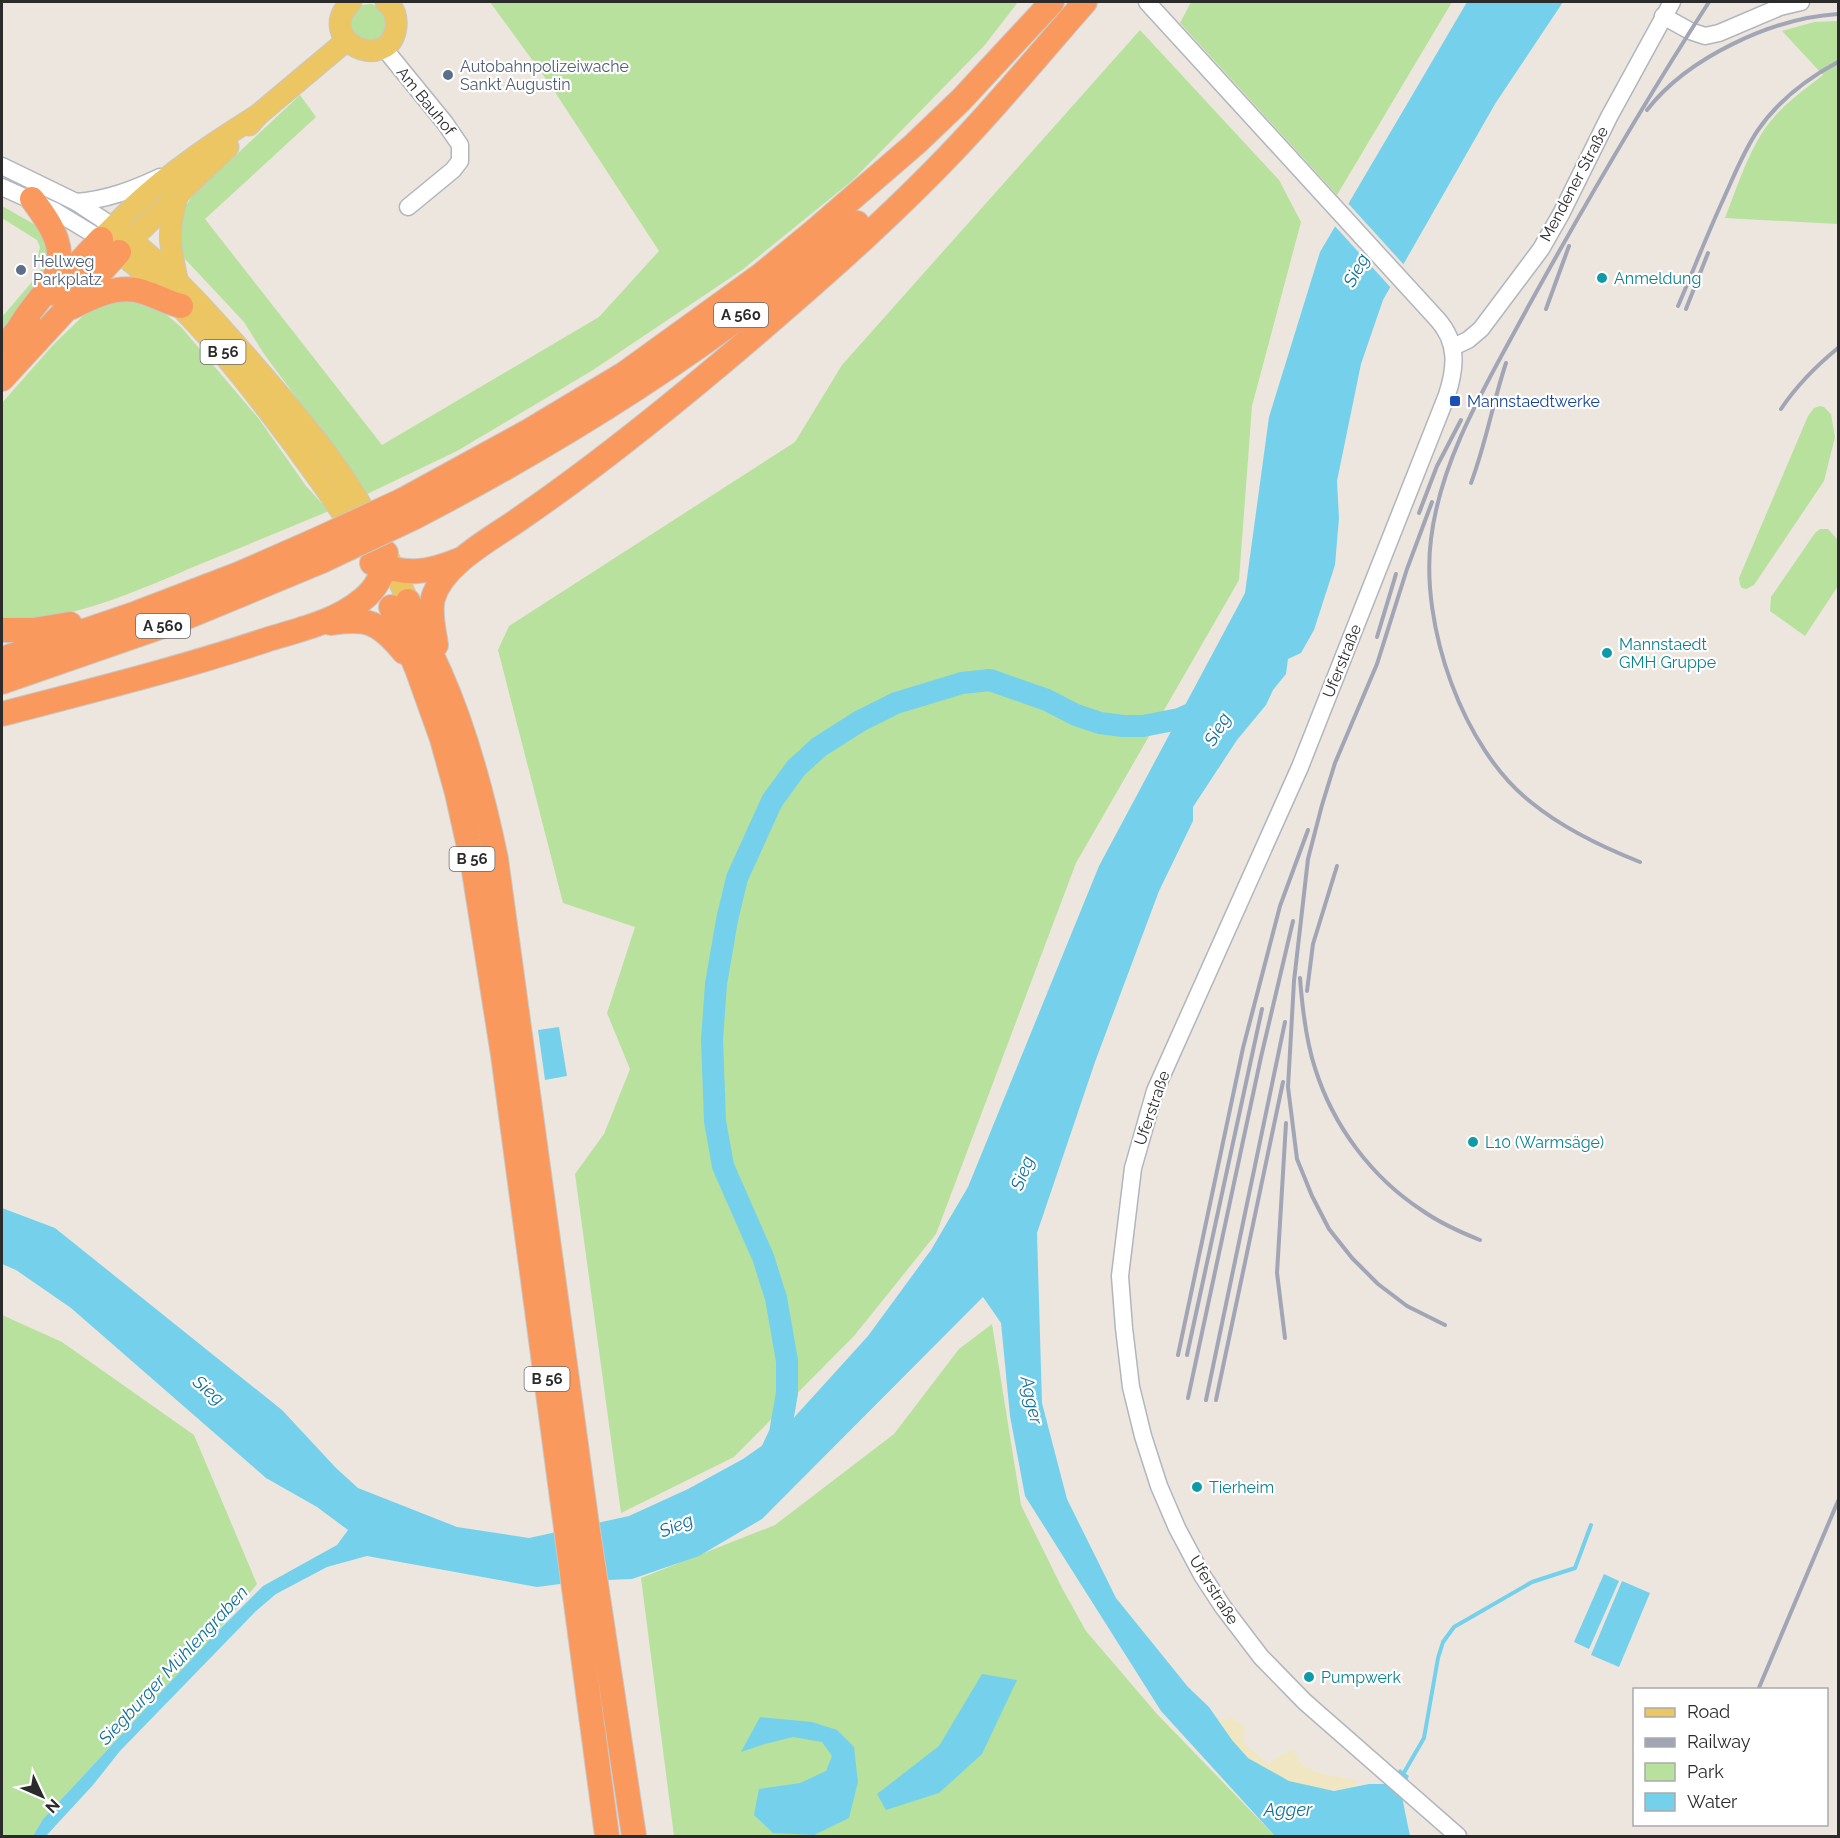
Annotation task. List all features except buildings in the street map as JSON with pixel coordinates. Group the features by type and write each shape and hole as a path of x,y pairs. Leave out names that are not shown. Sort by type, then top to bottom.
{"highway":[{"name":"A 560","path":"408,509 529,431 624,374 761,275 915,144 961,100 1052,2"},
{"name":"A 560","path":"2,682 175,622 317,551 539,449 622,399 720,330 827,249 930,159 1032,62 1085,2"},
{"path":"429,671 434,628 432,600 450,571 464,558 607,457 791,304 932,173 1032,62"},
{"path":"18,330 31,308 51,284 59,255 52,226 32,199"},
{"path":"2,379 62,312 116,239"},
{"path":"2,348 18,330 116,239"},
{"path":"62,312 94,296 123,289 137,290 164,302 181,306"},
{"name":"A 560","path":"2,659 137,613 239,573 317,551"},
{"path":"316,625 363,600 383,567 426,572 464,558"},
{"name":"B 56","path":"400,604 429,671 460,728 479,787 496,859 523,1130 591,1626 607,1836"},
{"path":"2,630 34,630 137,613"},
{"path":"2,714 201,661 316,625 353,619 367,621 382,628 429,671"},
{"name":"B 56","path":"591,1626 634,1836"}],"main road":[{"path":"351,2 341,15 340,24 346,41 359,50 367,51 383,47 395,33 397,23 390,3"},
{"path":"116,239 179,193 232,144 258,115 346,41"},
{"path":"116,239 135,205 180,168 258,115"},
{"path":"177,279 169,242 170,221 179,193"},
{"name":"B 56","path":"116,239 177,279 279,393 306,427 355,497 400,604"},
{"name":"B 56","path":"116,239 226,355 262,401 356,534 383,567"}],"street":[{"path":"1147,2 1438,320 1450,337 1453,347"},
{"path":"1668,9 1690,31 1705,36 1719,33 1780,6 1801,2"},
{"name":"Mendener Straße","path":"1453,347 1468,340 1482,329 1541,249 1668,9"},
{"name":"Am Bauhof","path":"383,47 423,94 460,145 460,161 453,170 408,207"},
{"path":"2,166 76,202 116,239"},
{"path":"76,202 104,199 134,189 180,168"},
{"path":"2,187 116,239"},
{"name":"Uferstraße","path":"1453,347 1454,370 1447,395 1300,767 1155,1091 1132,1168 1120,1276 1131,1387 1146,1446 1159,1486 1202,1575 1243,1635 1283,1681 1458,1836"}],"green space":[{"path":"490,2 1018,2 984,46 853,180 742,270 593,370 457,451 363,496 328,440 264,354 244,322 185,259 178,243 179,218 192,196 300,95 316,117 205,219 382,445 599,317 659,251 549,83"},
{"path":"1191,2 1452,2 1337,195 1180,23"},
{"path":"372,4 385,14 387,26 380,37 365,43 350,30 353,11 361,5"},
{"path":"1838,21 1838,224 1725,218 1746,163 1768,124 1798,94 1823,75 1782,31 1814,22"},
{"path":"1140,30 1279,180 1301,222 1252,406 1239,580 1076,863 936,1234 854,1336 734,1457 621,1513 575,1174 604,1134 630,1069 607,1013 635,927 563,903 498,650 509,626 795,442 842,365"},
{"path":"2,206 46,231 52,261 2,335 2,317 37,276 44,264 37,260 40,247 37,240 2,218"},
{"path":"130,298 161,310 181,327 259,419 306,486 329,511 102,603 49,617 24,619 2,617 2,403 53,345 84,315 93,308"},
{"path":"1820,406 1831,414 1835,437 1824,481 1754,585 1746,589 1742,588 1739,578 1808,416 1814,408"},
{"path":"1820,529 1828,529 1838,540 1838,586 1805,636 1770,611 1771,597"},
{"path":"2,1315 62,1342 194,1435 257,1584 214,1635 43,1819 33,1836 2,1836"},
{"path":"992,1324 1021,1505 1062,1588 1086,1631 1157,1714 1275,1836 674,1836 641,1578 775,1525 894,1434 959,1349"}],"sand":[{"path":"1230,1716 1245,1727 1243,1742 1268,1764 1288,1751 1294,1751 1301,1764 1315,1772 1358,1781 1355,1786 1329,1790 1300,1784 1272,1773 1244,1755 1217,1718 1227,1721"}],"water":[{"path":"1467,2 1563,2 1495,104 1383,300 1361,364 1337,481 1339,518 1335,565 1314,630 1301,653 1288,659 1286,674 1273,690 1266,705 1237,740 1193,807 1193,821 1159,891 1095,1062 1037,1233 1042,1403 1067,1499 1116,1598 1188,1687 1209,1707 1248,1758 1289,1781 1334,1791 1369,1784 1384,1784 1400,1769 1409,1776 1401,1792 1410,1836 1275,1836 1161,1711 1025,1496 1010,1416 1001,1323 983,1297 762,1519 699,1556 632,1579 583,1581 537,1587 367,1556 327,1567 276,1594 256,1611 120,1751 93,1785 46,1836 33,1836 43,1819 214,1635 263,1586 337,1545 348,1530 317,1507 266,1478 71,1308 16,1270 2,1264 2,1208 55,1228 282,1410 358,1488 457,1527 529,1538 629,1516 688,1489 743,1459 780,1433 868,1336 931,1250 968,1187 1099,866 1245,593 1269,417 1320,252"},
{"path":"559,1027 567,1076 545,1080 538,1030"},
{"path":"1604,1574 1619,1581 1589,1649 1574,1642"},
{"path":"1622,1581 1650,1593 1619,1667 1591,1655"},
{"path":"982,1674 1017,1680 982,1754 939,1793 886,1810 877,1794 939,1746"},
{"path":"760,1717 812,1722 837,1730 854,1747 858,1782 849,1818 814,1835 773,1833 754,1815 759,1789 800,1783 826,1771 832,1756 822,1742 793,1737 741,1752"}],"pier":[{"path":"1346,201 1405,266 1392,289 1333,224"}],"waterway":[{"path":"768,1459 780,1433 787,1393 787,1361 776,1298 763,1257 723,1166 715,1121 712,1040 716,984 737,878 772,801 796,768 819,747 860,721 896,703 962,683 990,680 1047,700 1076,715 1100,723 1123,726 1143,726 1179,719 1206,707"},
{"path":"1402,1776 1424,1738 1438,1658 1443,1642 1454,1627 1532,1582 1575,1568 1591,1525"}],"railway":[{"path":"1640,862 1584,837 1544,812 1507,780 1485,751 1466,718 1451,683 1440,646 1432,609 1429,573 1431,539 1436,508 1445,478 1456,448 1483,391 1593,191 1709,2"},
{"path":"1647,110 1664,91 1708,57 1760,32 1786,23 1838,14"},
{"path":"1678,306 1735,173 1758,130 1794,91 1838,62"},
{"path":"1546,309 1569,246"},
{"path":"1686,309 1708,253"},
{"path":"1781,409 1807,376 1838,348"},
{"path":"1471,483 1506,363"},
{"path":"1419,513 1437,466 1461,420"},
{"path":"1432,502 1407,569 1377,664 1335,763 1308,859 1294,981 1288,1087 1297,1159 1329,1229 1352,1258 1378,1284 1407,1306 1445,1325"},
{"path":"1377,637 1396,574"},
{"path":"1178,1355 1243,1048 1280,906 1308,830"},
{"path":"1307,991 1313,944 1337,866"},
{"path":"1188,1398 1261,1057 1293,921"},
{"path":"1300,978 1305,1024 1312,1058 1332,1110 1357,1149 1371,1167 1404,1198 1436,1219 1480,1240"},
{"path":"1187,1355 1262,1009"},
{"path":"1206,1400 1285,1022"},
{"path":"1216,1400 1283,1082"},
{"path":"1285,1338 1277,1273 1286,1123"},
{"path":"1759,1688 1838,1501"}],"place":[{"name":"Autobahnpolizeiwache Sankt Augustin","path":"448,75"},
{"name":"Hellweg Parkplatz","path":"21,270"},
{"name":"Anmeldung","path":"1602,278"},
{"name":"Mannstaedtwerke","path":"1455,401"},
{"name":"Mannstaedt GMH Gruppe","path":"1607,653"},
{"name":"L10 (Warmsäge)","path":"1473,1142"},
{"name":"Tierheim","path":"1197,1487"},
{"name":"Pumpwerk","path":"1309,1677"}],"water label":[{"name":"Sieg","path":"1356,270"},
{"name":"Sieg","path":"1217,729"},
{"name":"Sieg","path":"1022,1173"},
{"name":"Sieg","path":"209,1390"},
{"name":"Agger","path":"1032,1400"},
{"name":"Sieg","path":"676,1525"},
{"name":"Siegburger Mühlengraben","path":"173,1665"},
{"name":"Agger","path":"1288,1809"}]}
